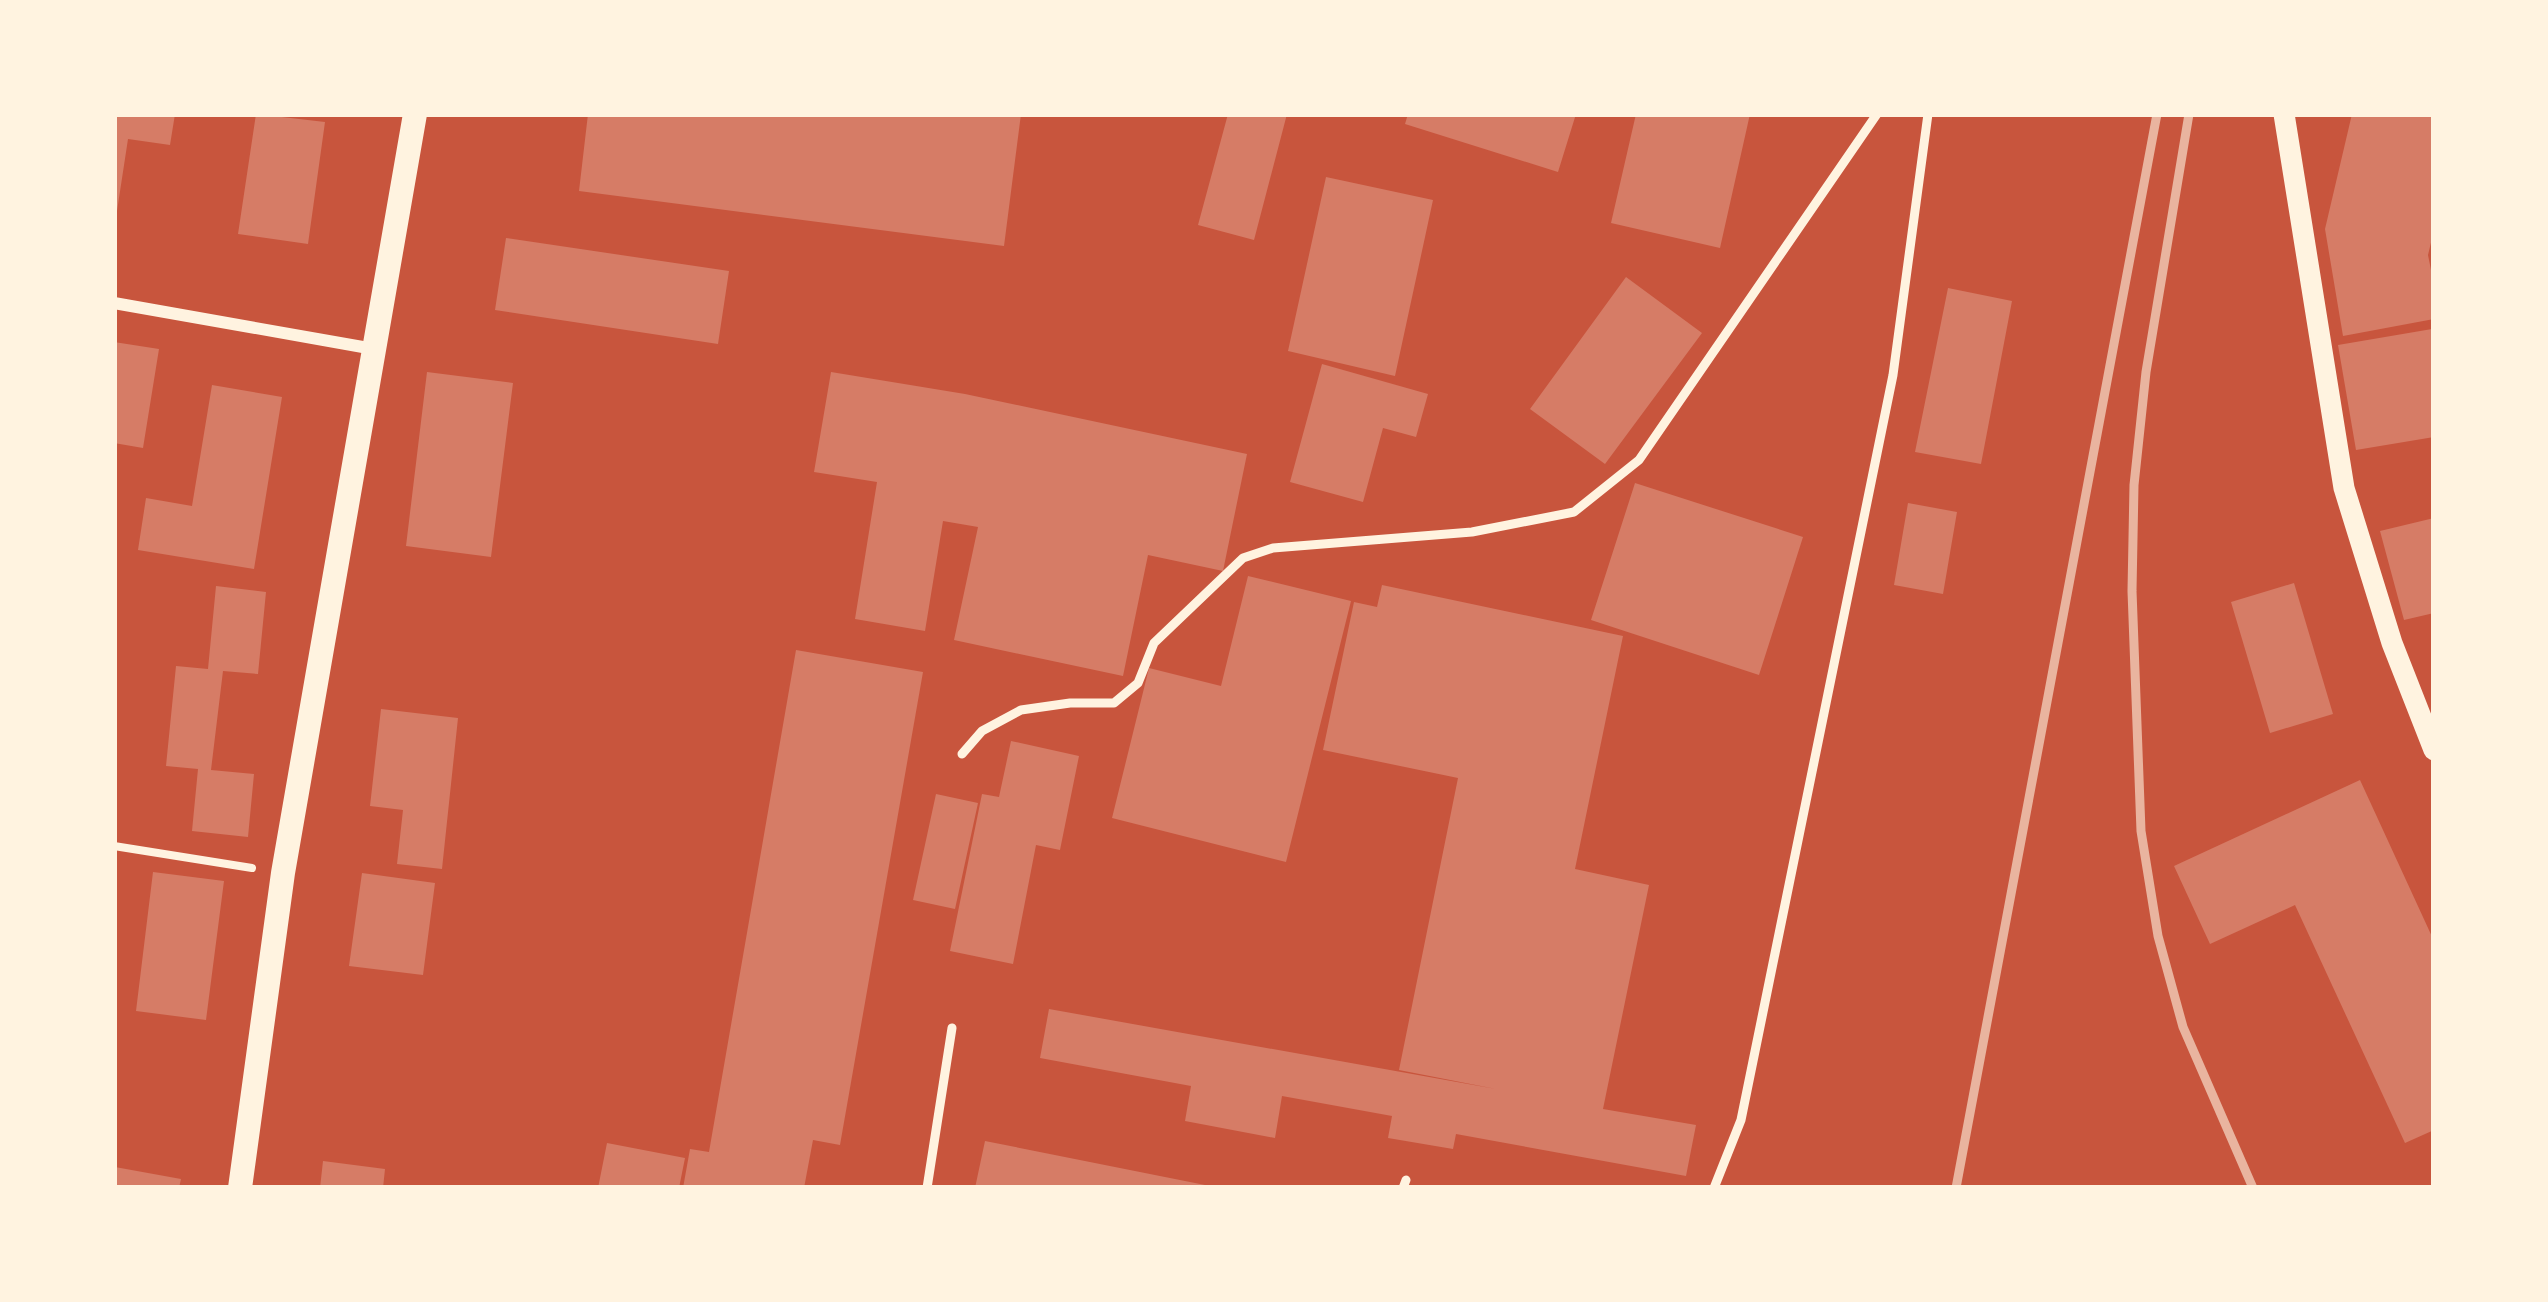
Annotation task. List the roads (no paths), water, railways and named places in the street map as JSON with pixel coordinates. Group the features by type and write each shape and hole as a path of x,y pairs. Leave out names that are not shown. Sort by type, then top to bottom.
{"main road":[{"path":"241,1188 283,873 415,114"}],"street":[{"path":"2284,114 2344,488 2392,644 2434,750"},
{"path":"114,303 374,349"}],"lane":[{"path":"962,754 982,731 1021,710 1114,703 1138,682 1154,643 1243,558 1273,548 1472,532 1574,512 1640,460 1877,114"},
{"path":"1714,1188 1741,1120 1893,375 1928,114"},
{"path":"927,1188 952,1028"}],"railway":[{"path":"1956,1188 2157,114"},
{"path":"2189,114 2146,372 2134,485 2132,591 2141,831 2158,936 2183,1027 2253,1188"}]}
